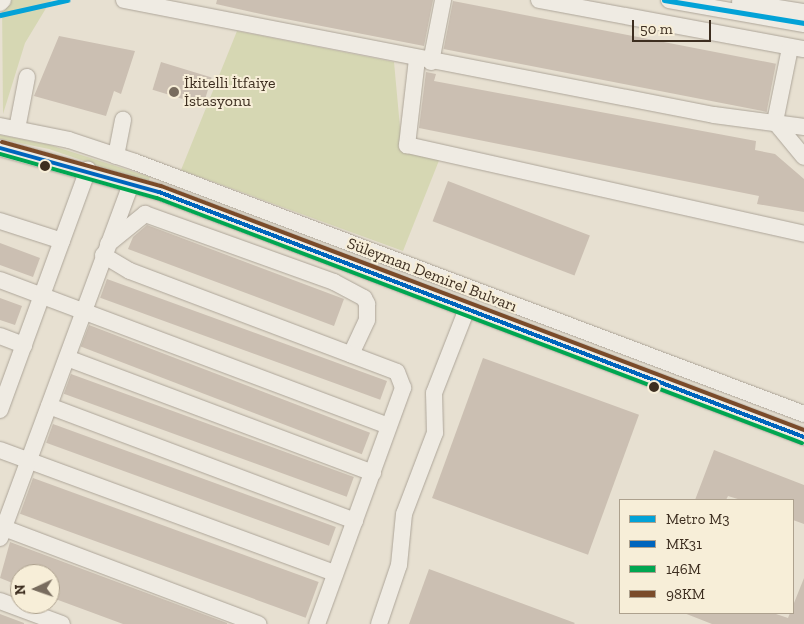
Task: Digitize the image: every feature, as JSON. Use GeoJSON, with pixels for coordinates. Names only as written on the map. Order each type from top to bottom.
{"type":"FeatureCollection","features":[{"type":"Feature","properties":{"kind":"street"},"geometry":{"type":"LineString","coordinates":[[0,3],[3,0]]}},
{"type":"Feature","properties":{"kind":"street"},"geometry":{"type":"LineString","coordinates":[[124,0],[424,61],[804,126]]}},
{"type":"Feature","properties":{"kind":"street"},"geometry":{"type":"LineString","coordinates":[[443,0],[424,61],[407,145],[804,234]]}},
{"type":"Feature","properties":{"kind":"street"},"geometry":{"type":"LineString","coordinates":[[539,0],[797,48],[774,122]]}},
{"type":"Feature","properties":{"kind":"street"},"geometry":{"type":"LineString","coordinates":[[669,0],[804,12]]}},
{"type":"Feature","properties":{"kind":"street"},"geometry":{"type":"LineString","coordinates":[[729,0],[767,8],[804,24]]}},
{"type":"Feature","properties":{"kind":"street"},"geometry":{"type":"LineString","coordinates":[[16,129],[27,77]]}},
{"type":"Feature","properties":{"kind":"street"},"geometry":{"type":"LineString","coordinates":[[116,156],[123,120]]}},
{"type":"Feature","properties":{"kind":"street"},"geometry":{"type":"LineString","coordinates":[[774,122],[804,156]]}},
{"type":"Feature","properties":{"kind":"street","name":"Süleyman Demirel Bulvarı"},"geometry":{"type":"LineString","coordinates":[[0,126],[116,156],[804,414]]}},
{"type":"Feature","properties":{"kind":"street","name":"Süleyman Demirel Bulvarı"},"geometry":{"type":"LineString","coordinates":[[0,148],[88,170],[131,184],[804,437]]}},
{"type":"Feature","properties":{"kind":"street"},"geometry":{"type":"LineString","coordinates":[[0,410],[4,388],[24,345],[88,170]]}},
{"type":"Feature","properties":{"kind":"street"},"geometry":{"type":"LineString","coordinates":[[131,184],[2,533],[258,624]]}},
{"type":"Feature","properties":{"kind":"street"},"geometry":{"type":"LineString","coordinates":[[106,250],[145,214],[334,282],[364,298],[368,304],[367,320],[351,354]]}},
{"type":"Feature","properties":{"kind":"street"},"geometry":{"type":"LineString","coordinates":[[0,220],[62,241]]}},
{"type":"Feature","properties":{"kind":"street"},"geometry":{"type":"LineString","coordinates":[[106,250],[130,271],[397,372],[404,388],[317,624]]}},
{"type":"Feature","properties":{"kind":"street"},"geometry":{"type":"LineString","coordinates":[[0,280],[390,426]]}},
{"type":"Feature","properties":{"kind":"street"},"geometry":{"type":"LineString","coordinates":[[379,624],[399,566],[404,514],[435,433],[434,393],[467,309]]}},
{"type":"Feature","properties":{"kind":"street"},"geometry":{"type":"LineString","coordinates":[[0,336],[24,345]]}},
{"type":"Feature","properties":{"kind":"street"},"geometry":{"type":"LineString","coordinates":[[66,358],[373,473]]}},
{"type":"Feature","properties":{"kind":"street"},"geometry":{"type":"LineString","coordinates":[[49,406],[355,521]]}},
{"type":"Feature","properties":{"kind":"street"},"geometry":{"type":"LineString","coordinates":[[0,450],[336,574]]}},
{"type":"Feature","properties":{"kind":"street"},"geometry":{"type":"LineString","coordinates":[[0,601],[62,624]]}},
{"type":"Feature","properties":{"kind":"green space"},"geometry":{"type":"Polygon","coordinates":[[[2,0],[51,0],[25,43],[3,114],[2,0]]]}},
{"type":"Feature","properties":{"kind":"green space"},"geometry":{"type":"Polygon","coordinates":[[[237,31],[394,62],[402,149],[440,158],[403,251],[181,170],[237,31]]]}},
{"type":"Feature","properties":{"kind":"green space"},"geometry":{"type":"Polygon","coordinates":[[[0,135],[50,145],[150,177],[148,183],[49,149],[0,139],[0,135]]]}},
{"type":"Feature","properties":{"kind":"building"},"geometry":{"type":"Polygon","coordinates":[[[217,0],[433,0],[424,46],[216,4],[217,0]]]}},
{"type":"Feature","properties":{"kind":"building"},"geometry":{"type":"Polygon","coordinates":[[[453,1],[776,64],[767,112],[444,49],[453,1]]]}},
{"type":"Feature","properties":{"kind":"building"},"geometry":{"type":"Polygon","coordinates":[[[59,36],[135,51],[121,94],[114,91],[106,116],[34,96],[59,36]]]}},
{"type":"Feature","properties":{"kind":"building"},"geometry":{"type":"Polygon","coordinates":[[[161,62],[212,77],[203,105],[153,90],[161,62]]]}},
{"type":"Feature","properties":{"kind":"building"},"geometry":{"type":"Polygon","coordinates":[[[426,72],[436,74],[434,81],[756,141],[755,150],[775,154],[804,179],[804,212],[757,204],[759,196],[419,128],[426,72]]]}},
{"type":"Feature","properties":{"kind":"building"},"geometry":{"type":"Polygon","coordinates":[[[448,181],[590,235],[574,276],[433,221],[448,181]]]}},
{"type":"Feature","properties":{"kind":"building"},"geometry":{"type":"Polygon","coordinates":[[[147,225],[344,299],[334,326],[128,249],[133,237],[147,225]]]}},
{"type":"Feature","properties":{"kind":"building"},"geometry":{"type":"Polygon","coordinates":[[[0,243],[40,258],[33,277],[0,265],[0,243]]]}},
{"type":"Feature","properties":{"kind":"building"},"geometry":{"type":"Polygon","coordinates":[[[107,279],[387,381],[380,400],[100,298],[107,279]]]}},
{"type":"Feature","properties":{"kind":"building"},"geometry":{"type":"Polygon","coordinates":[[[0,298],[22,306],[15,325],[0,320],[0,298]]]}},
{"type":"Feature","properties":{"kind":"building"},"geometry":{"type":"Polygon","coordinates":[[[89,325],[370,433],[362,454],[81,346],[89,325]]]}},
{"type":"Feature","properties":{"kind":"building"},"geometry":{"type":"Polygon","coordinates":[[[483,358],[639,415],[588,555],[432,498],[483,358]]]}},
{"type":"Feature","properties":{"kind":"building"},"geometry":{"type":"Polygon","coordinates":[[[71,374],[354,477],[347,497],[64,394],[71,374]]]}},
{"type":"Feature","properties":{"kind":"building"},"geometry":{"type":"Polygon","coordinates":[[[53,424],[336,527],[329,546],[46,443],[53,424]]]}},
{"type":"Feature","properties":{"kind":"building"},"geometry":{"type":"Polygon","coordinates":[[[714,450],[804,485],[804,524],[794,520],[794,499],[738,499],[728,496],[726,499],[695,499],[714,450]]]}},
{"type":"Feature","properties":{"kind":"building"},"geometry":{"type":"Polygon","coordinates":[[[33,478],[319,582],[306,618],[20,514],[33,478]]]}},
{"type":"Feature","properties":{"kind":"building"},"geometry":{"type":"Polygon","coordinates":[[[10,542],[227,624],[123,624],[60,601],[60,564],[10,564],[10,582],[0,578],[10,542]]]}},
{"type":"Feature","properties":{"kind":"building"},"geometry":{"type":"Polygon","coordinates":[[[429,569],[575,623],[409,624],[429,569]]]}},
{"type":"Feature","properties":{"kind":"building"},"geometry":{"type":"Polygon","coordinates":[[[804,578],[804,624],[712,624],[687,614],[776,614],[788,618],[790,614],[794,614],[794,603],[804,578]]]}},
{"type":"Feature","properties":{"kind":"building"},"geometry":{"type":"Polygon","coordinates":[[[0,614],[24,623],[24,624],[0,624],[0,614]]]}},
{"type":"Feature","properties":{"kind":"metro line","name":"M3"},"geometry":{"type":"LineString","coordinates":[[0,15],[67,0]]}},
{"type":"Feature","properties":{"kind":"metro line","name":"M3"},"geometry":{"type":"LineString","coordinates":[[664,0],[804,23]]}},
{"type":"Feature","properties":{"kind":"transit line","name":"98KM"},"geometry":{"type":"LineString","coordinates":[[2,142],[161,186],[804,430]]}},
{"type":"Feature","properties":{"kind":"transit line","name":"MK31"},"geometry":{"type":"LineString","coordinates":[[0,148],[159,192],[804,437]]}},
{"type":"Feature","properties":{"kind":"transit line","name":"146M"},"geometry":{"type":"LineString","coordinates":[[0,154],[157,198],[802,443]]}},
{"type":"Feature","properties":{"kind":"place","name":"İkitelli İtfaiye İstasyonu"},"geometry":{"type":"Point","coordinates":[174,92]}}]}
